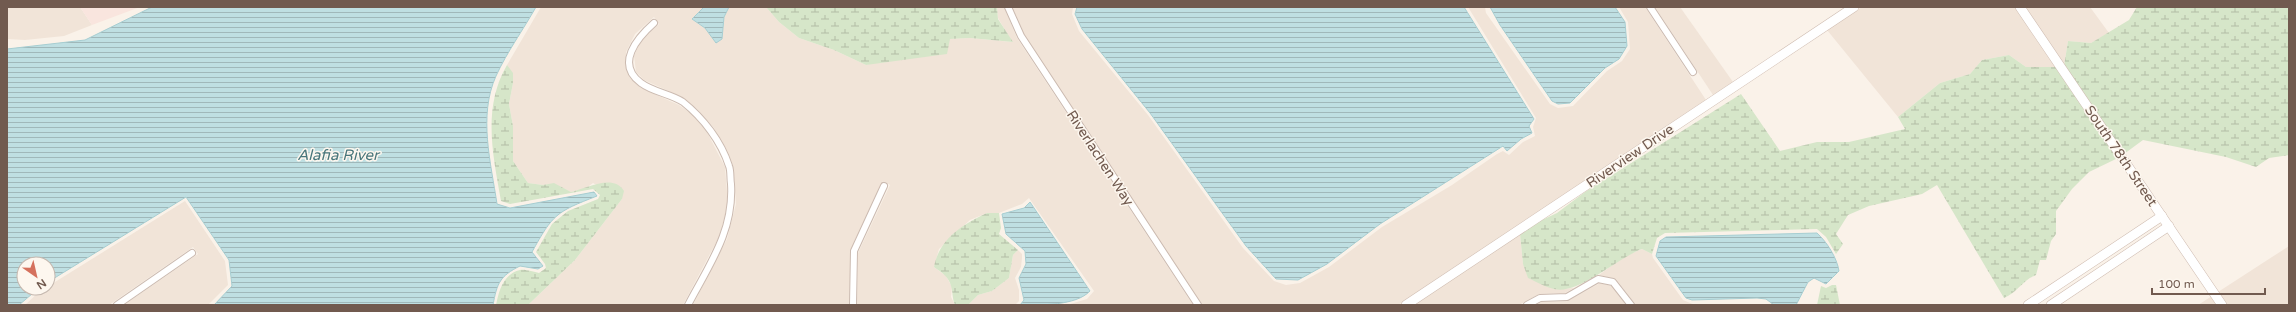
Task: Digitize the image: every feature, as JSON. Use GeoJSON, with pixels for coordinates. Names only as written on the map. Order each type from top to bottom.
{"type":"FeatureCollection","features":[{"type":"Feature","properties":{"kind":"street","name":"Riverlachen Way"},"geometry":{"type":"LineString","coordinates":[[1008,7],[1021,36],[1198,305]]}},
{"type":"Feature","properties":{"kind":"street"},"geometry":{"type":"LineString","coordinates":[[1650,7],[1693,72]]}},
{"type":"Feature","properties":{"kind":"street","name":"Riverview Drive"},"geometry":{"type":"LineString","coordinates":[[1406,305],[1725,91],[1854,7]]}},
{"type":"Feature","properties":{"kind":"street","name":"South 78th Street"},"geometry":{"type":"LineString","coordinates":[[2020,7],[2222,305]]}},
{"type":"Feature","properties":{"kind":"street"},"geometry":{"type":"LineString","coordinates":[[654,23],[638,37],[629,54],[632,74],[642,84],[681,101],[695,112],[710,130],[729,166],[732,204],[724,237],[688,305]]}},
{"type":"Feature","properties":{"kind":"street"},"geometry":{"type":"LineString","coordinates":[[853,305],[854,251],[884,186]]}},
{"type":"Feature","properties":{"kind":"street"},"geometry":{"type":"LineString","coordinates":[[2028,305],[2162,216]]}},
{"type":"Feature","properties":{"kind":"street"},"geometry":{"type":"LineString","coordinates":[[2051,305],[2169,226]]}},
{"type":"Feature","properties":{"kind":"street"},"geometry":{"type":"LineString","coordinates":[[116,305],[192,253]]}},
{"type":"Feature","properties":{"kind":"street"},"geometry":{"type":"LineString","coordinates":[[1527,305],[1540,298],[1566,297],[1598,279],[1614,282],[1631,305]]}},
{"type":"Feature","properties":{"kind":"shaded area"},"geometry":{"type":"Polygon","coordinates":[[[7,7],[80,7],[92,25],[64,36],[25,40],[7,39],[7,7]]]}},
{"type":"Feature","properties":{"kind":"shaded area"},"geometry":{"type":"Polygon","coordinates":[[[80,7],[140,7],[92,25],[80,7]]]}},
{"type":"Feature","properties":{"kind":"shaded area"},"geometry":{"type":"Polygon","coordinates":[[[541,7],[704,7],[692,19],[722,39],[724,17],[729,7],[766,7],[779,22],[799,38],[834,50],[866,65],[950,39],[970,38],[1012,42],[998,18],[997,7],[1004,7],[1017,38],[1193,305],[1067,305],[1087,299],[1094,291],[1029,198],[1022,204],[999,213],[987,213],[970,220],[939,249],[934,267],[946,276],[952,287],[951,297],[955,305],[857,305],[858,253],[890,185],[883,181],[851,249],[849,305],[693,305],[727,239],[736,204],[733,166],[714,128],[698,110],[682,97],[644,80],[636,72],[634,56],[641,40],[659,24],[654,17],[635,34],[626,52],[628,74],[641,88],[679,105],[693,115],[707,132],[725,167],[728,203],[720,235],[683,305],[528,305],[575,260],[622,199],[593,183],[585,189],[571,192],[554,184],[543,185],[528,183],[513,161],[513,126],[509,104],[513,83],[507,65],[541,7]]]}},
{"type":"Feature","properties":{"kind":"shaded area"},"geometry":{"type":"Polygon","coordinates":[[[1012,7],[1073,7],[1072,14],[1079,31],[1148,115],[1243,248],[1274,281],[1286,285],[1300,283],[1329,267],[1382,227],[1452,185],[1497,154],[1503,151],[1509,155],[1523,142],[1535,136],[1533,127],[1536,118],[1468,7],[1485,7],[1486,13],[1550,104],[1558,108],[1573,106],[1607,71],[1622,61],[1630,49],[1628,22],[1619,7],[1645,7],[1706,100],[1398,305],[1203,305],[1194,295],[1024,34],[1012,7]]]}},
{"type":"Feature","properties":{"kind":"shaded area"},"geometry":{"type":"Polygon","coordinates":[[[1655,7],[1680,7],[1733,82],[1713,95],[1655,7]]]}},
{"type":"Feature","properties":{"kind":"shaded area"},"geometry":{"type":"Polygon","coordinates":[[[1862,7],[2015,7],[2056,67],[2026,67],[2009,55],[1982,60],[1970,74],[1940,83],[1898,117],[1827,30],[1862,7]]]}},
{"type":"Feature","properties":{"kind":"shaded area"},"geometry":{"type":"Polygon","coordinates":[[[2024,7],[2090,7],[2109,33],[2091,43],[2068,41],[2064,66],[2024,7]]]}},
{"type":"Feature","properties":{"kind":"shaded area"},"geometry":{"type":"Polygon","coordinates":[[[185,201],[225,261],[228,285],[208,305],[124,305],[198,254],[193,247],[109,305],[25,305],[35,296],[56,296],[56,281],[185,201]]]}},
{"type":"Feature","properties":{"kind":"shaded area"},"geometry":{"type":"Polygon","coordinates":[[[1520,234],[1523,264],[1555,289],[1574,288],[1565,293],[1539,294],[1519,305],[1414,305],[1520,234]]]}},
{"type":"Feature","properties":{"kind":"shaded area"},"geometry":{"type":"Polygon","coordinates":[[[2289,246],[2289,305],[2227,305],[2218,292],[2289,246]]]}},
{"type":"Feature","properties":{"kind":"shaded area"},"geometry":{"type":"Polygon","coordinates":[[[1642,249],[1652,254],[1653,258],[1683,300],[1695,305],[1636,305],[1616,279],[1599,275],[1623,257],[1642,249]]]}},
{"type":"Feature","properties":{"kind":"shaded area"},"geometry":{"type":"Polygon","coordinates":[[[1018,250],[1022,254],[1021,267],[1015,278],[1019,290],[1019,301],[1015,305],[968,305],[978,295],[992,291],[1009,278],[1013,255],[1018,250]]]}},
{"type":"Feature","properties":{"kind":"shaded area"},"geometry":{"type":"Polygon","coordinates":[[[1600,283],[1612,286],[1626,305],[1535,305],[1541,302],[1568,301],[1600,283]]]}},
{"type":"Feature","properties":{"kind":"shaded area"},"geometry":{"type":"Polygon","coordinates":[[[2212,296],[2218,305],[2198,305],[2212,296]]]}},
{"type":"Feature","properties":{"kind":"green space"},"geometry":{"type":"Polygon","coordinates":[[[766,7],[997,7],[998,19],[1013,42],[970,38],[950,39],[947,54],[866,65],[834,50],[799,38],[779,22],[766,7]]]}},
{"type":"Feature","properties":{"kind":"green space"},"geometry":{"type":"Polygon","coordinates":[[[2137,7],[2289,7],[2289,155],[2269,158],[2256,167],[2226,157],[2143,140],[2124,154],[2064,66],[2068,41],[2091,43],[2129,20],[2137,7]]]}},
{"type":"Feature","properties":{"kind":"green space"},"geometry":{"type":"Polygon","coordinates":[[[2009,55],[2026,67],[2056,67],[2118,158],[2089,172],[2072,189],[2056,211],[2056,234],[2051,241],[2046,260],[2040,260],[2036,275],[2027,280],[2009,296],[2004,298],[1937,185],[1922,194],[1869,206],[1848,215],[1836,234],[1843,244],[1836,254],[1826,237],[1817,229],[1665,233],[1657,238],[1652,254],[1642,249],[1575,287],[1554,289],[1528,278],[1523,264],[1520,234],[1540,221],[1557,213],[1585,192],[1741,94],[1780,151],[1817,142],[1849,142],[1905,129],[1898,117],[1940,83],[1970,74],[1982,60],[2009,55]]]}},
{"type":"Feature","properties":{"kind":"green space"},"geometry":{"type":"Polygon","coordinates":[[[507,65],[513,73],[513,83],[509,104],[513,126],[513,161],[528,183],[543,185],[554,183],[571,192],[599,184],[613,183],[624,191],[622,199],[575,260],[528,305],[496,305],[500,289],[506,279],[514,272],[520,270],[539,273],[546,268],[545,264],[536,252],[552,224],[568,211],[598,199],[600,195],[593,189],[510,204],[501,201],[493,149],[492,115],[494,98],[499,81],[507,65]]]}},
{"type":"Feature","properties":{"kind":"green space"},"geometry":{"type":"Polygon","coordinates":[[[987,213],[999,213],[1001,228],[999,234],[1018,250],[1013,255],[1009,278],[992,291],[978,295],[968,305],[955,305],[950,283],[944,275],[934,267],[937,257],[941,248],[953,234],[969,222],[987,213]]]}},
{"type":"Feature","properties":{"kind":"green space"},"geometry":{"type":"Polygon","coordinates":[[[1836,285],[1840,305],[1817,305],[1821,286],[1826,288],[1836,285]]]}},
{"type":"Feature","properties":{"kind":"water","name":"Alafia River"},"geometry":{"type":"Polygon","coordinates":[[[152,7],[536,7],[500,67],[491,91],[487,123],[489,156],[497,204],[510,208],[594,192],[597,196],[572,206],[551,222],[545,229],[532,252],[543,266],[538,269],[520,266],[508,273],[500,281],[493,305],[214,305],[232,286],[229,260],[186,197],[56,277],[56,256],[16,256],[16,296],[30,296],[19,305],[7,305],[7,49],[85,40],[152,7]]]}},
{"type":"Feature","properties":{"kind":"water"},"geometry":{"type":"Polygon","coordinates":[[[704,7],[729,7],[724,17],[722,39],[716,43],[705,28],[692,19],[704,7]]]}},
{"type":"Feature","properties":{"kind":"water"},"geometry":{"type":"Polygon","coordinates":[[[1077,7],[1464,7],[1534,119],[1529,126],[1532,133],[1521,139],[1507,151],[1503,146],[1380,224],[1327,264],[1298,280],[1276,279],[1246,246],[1150,113],[1082,29],[1075,14],[1077,7]]]}},
{"type":"Feature","properties":{"kind":"water"},"geometry":{"type":"Polygon","coordinates":[[[1490,7],[1615,7],[1625,22],[1627,46],[1619,59],[1605,68],[1570,103],[1558,104],[1552,101],[1500,25],[1490,7]]]}},
{"type":"Feature","properties":{"kind":"water"},"geometry":{"type":"Polygon","coordinates":[[[1030,202],[1090,291],[1084,296],[1076,300],[1057,304],[1020,305],[1024,300],[1019,278],[1026,264],[1025,251],[1006,234],[1002,214],[1024,208],[1030,202]]]}},
{"type":"Feature","properties":{"kind":"water"},"geometry":{"type":"Polygon","coordinates":[[[1817,233],[1831,250],[1839,271],[1826,284],[1814,278],[1808,282],[1796,305],[1774,305],[1766,299],[1757,298],[1692,300],[1686,298],[1656,256],[1660,241],[1666,237],[1817,233]]]}}]}
